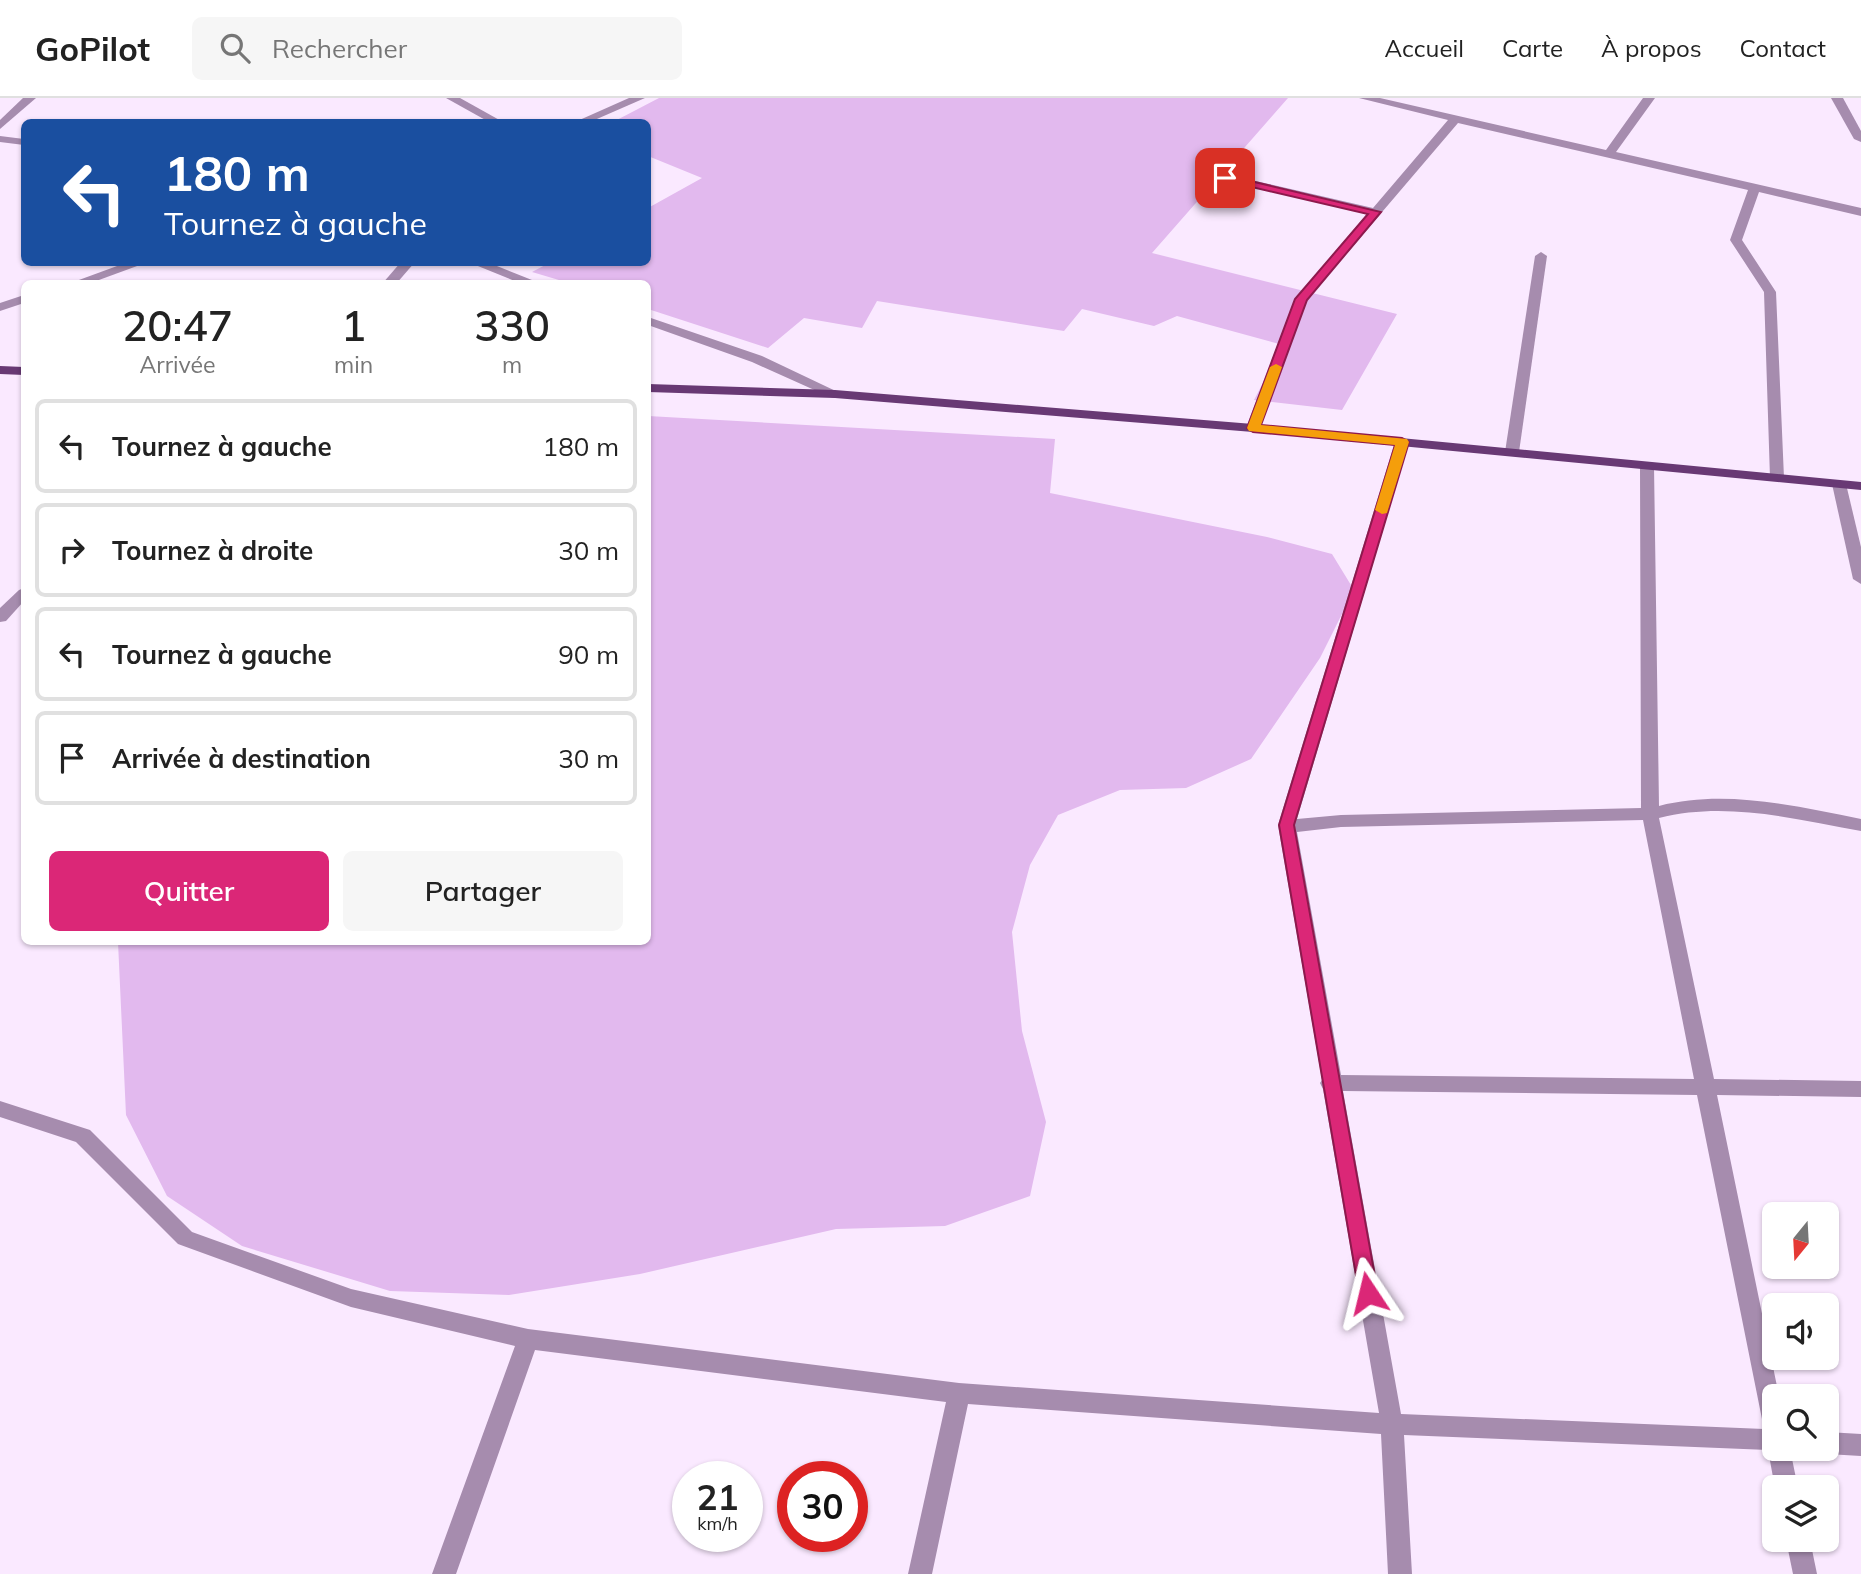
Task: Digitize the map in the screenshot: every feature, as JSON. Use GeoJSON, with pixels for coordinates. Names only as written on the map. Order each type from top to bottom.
{"type":"FeatureCollection","features":[{"type":"Feature","properties":{"kind":"main road"},"geometry":{"type":"LineString","coordinates":[[0,370],[21,371]]}},
{"type":"Feature","properties":{"kind":"main road"},"geometry":{"type":"LineString","coordinates":[[651,388],[835,394],[1253,428],[1861,486]]}},
{"type":"Feature","properties":{"kind":"street"},"geometry":{"type":"LineString","coordinates":[[0,126],[30,98]]}},
{"type":"Feature","properties":{"kind":"street"},"geometry":{"type":"LineString","coordinates":[[452,98],[491,119]]}},
{"type":"Feature","properties":{"kind":"street"},"geometry":{"type":"LineString","coordinates":[[588,119],[639,98]]}},
{"type":"Feature","properties":{"kind":"street"},"geometry":{"type":"LineString","coordinates":[[1365,98],[1392,101],[1455,119],[1861,212]]}},
{"type":"Feature","properties":{"kind":"street"},"geometry":{"type":"LineString","coordinates":[[1609,154],[1649,98]]}},
{"type":"Feature","properties":{"kind":"street"},"geometry":{"type":"LineString","coordinates":[[1837,98],[1860,139]]}},
{"type":"Feature","properties":{"kind":"street"},"geometry":{"type":"LineString","coordinates":[[1253,428],[1301,299],[1455,119]]}},
{"type":"Feature","properties":{"kind":"street"},"geometry":{"type":"LineString","coordinates":[[0,139],[21,142]]}},
{"type":"Feature","properties":{"kind":"street"},"geometry":{"type":"LineString","coordinates":[[1225,178],[1375,212]]}},
{"type":"Feature","properties":{"kind":"street"},"geometry":{"type":"LineString","coordinates":[[1755,187],[1736,240],[1770,292],[1777,478]]}},
{"type":"Feature","properties":{"kind":"street"},"geometry":{"type":"LineString","coordinates":[[1511,452],[1541,256]]}},
{"type":"Feature","properties":{"kind":"street"},"geometry":{"type":"LineString","coordinates":[[86,280],[130,266]]}},
{"type":"Feature","properties":{"kind":"street"},"geometry":{"type":"LineString","coordinates":[[392,280],[405,266]]}},
{"type":"Feature","properties":{"kind":"street"},"geometry":{"type":"LineString","coordinates":[[485,266],[525,280]]}},
{"type":"Feature","properties":{"kind":"street"},"geometry":{"type":"LineString","coordinates":[[0,307],[21,300]]}},
{"type":"Feature","properties":{"kind":"street"},"geometry":{"type":"LineString","coordinates":[[651,322],[757,359],[835,394]]}},
{"type":"Feature","properties":{"kind":"street"},"geometry":{"type":"LineString","coordinates":[[1400,1574],[1392,1424],[1286,825],[1402,442]]}},
{"type":"Feature","properties":{"kind":"street"},"geometry":{"type":"LineString","coordinates":[[1647,466],[1650,814],[1766,1384]]}},
{"type":"Feature","properties":{"kind":"street"},"geometry":{"type":"LineString","coordinates":[[1839,484],[1861,579]]}},
{"type":"Feature","properties":{"kind":"street"},"geometry":{"type":"LineString","coordinates":[[0,617],[21,596]]}},
{"type":"Feature","properties":{"kind":"street"},"geometry":{"type":"LineString","coordinates":[[1286,825],[1309,826],[1341,821],[1650,814],[1674,806],[1706,804],[1785,811],[1861,825]]}},
{"type":"Feature","properties":{"kind":"street"},"geometry":{"type":"LineString","coordinates":[[1330,1083],[1861,1089]]}},
{"type":"Feature","properties":{"kind":"street"},"geometry":{"type":"LineString","coordinates":[[0,1109],[83,1136],[185,1238],[351,1298],[528,1339],[958,1393],[1392,1424],[1762,1439]]}},
{"type":"Feature","properties":{"kind":"street"},"geometry":{"type":"LineString","coordinates":[[444,1574],[528,1339]]}},
{"type":"Feature","properties":{"kind":"street"},"geometry":{"type":"LineString","coordinates":[[920,1574],[958,1393]]}},
{"type":"Feature","properties":{"kind":"street"},"geometry":{"type":"LineString","coordinates":[[1839,1444],[1861,1445]]}},
{"type":"Feature","properties":{"kind":"street"},"geometry":{"type":"LineString","coordinates":[[1800,1552],[1805,1574]]}},
{"type":"Feature","properties":{"kind":"shaded area"},"geometry":{"type":"Polygon","coordinates":[[[659,98],[1288,98],[1152,253],[1397,314],[1342,410],[1254,400],[1283,345],[1177,316],[1154,326],[1082,309],[1064,331],[877,301],[862,328],[804,318],[768,348],[651,310],[651,280],[559,280],[532,272],[543,266],[651,266],[651,206],[702,178],[651,157],[651,119],[619,119],[659,98]]]}},
{"type":"Feature","properties":{"kind":"shaded area"},"geometry":{"type":"Polygon","coordinates":[[[651,416],[1055,439],[1050,493],[1267,537],[1332,554],[1354,590],[1320,658],[1251,759],[1186,788],[1120,790],[1058,815],[1030,865],[1012,932],[1022,1031],[1046,1122],[1030,1196],[945,1226],[836,1229],[640,1274],[509,1295],[390,1291],[242,1246],[167,1196],[126,1115],[118,945],[651,945],[651,416]]]}},
{"type":"Feature","properties":{"kind":"slow traffic"},"geometry":{"type":"LineString","coordinates":[[1276,367],[1253,428],[1402,442],[1382,510]]}},
{"type":"Feature","properties":{"kind":"route"},"geometry":{"type":"LineString","coordinates":[[1225,178],[1375,212],[1301,299],[1253,428],[1402,442],[1286,825],[1368,1293]]}}]}
